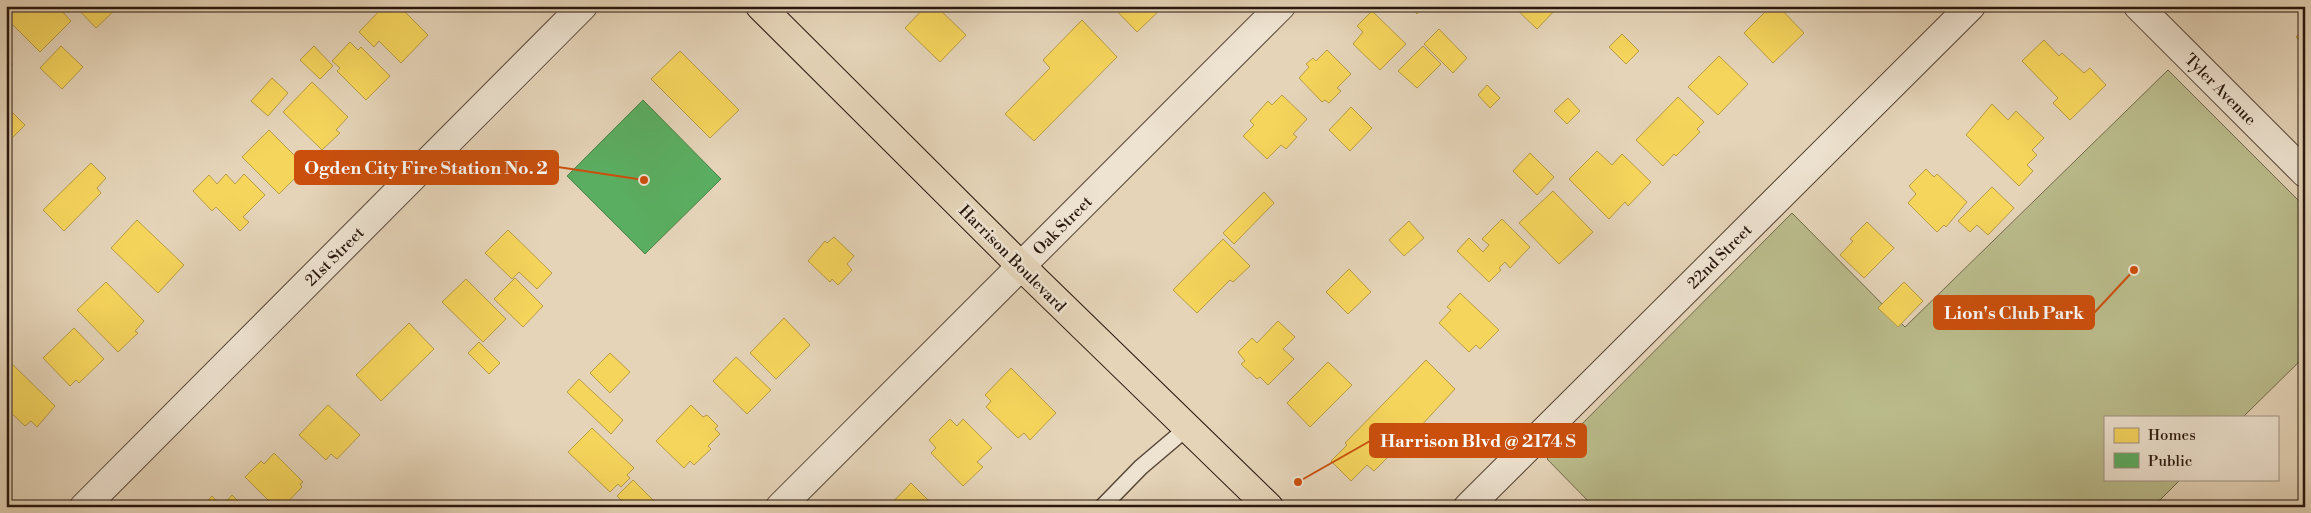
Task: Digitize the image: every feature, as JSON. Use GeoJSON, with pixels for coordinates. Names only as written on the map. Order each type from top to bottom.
{"type":"FeatureCollection","features":[{"type":"Feature","properties":{"kind":"main road","name":"Harrison Boulevard"},"geometry":{"type":"LineString","coordinates":[[760,6],[1021,266],[1269,507]]}},
{"type":"Feature","properties":{"kind":"street","name":"21st Street"},"geometry":{"type":"LineString","coordinates":[[84,507],[583,6]]}},
{"type":"Feature","properties":{"kind":"street","name":"Oak Street"},"geometry":{"type":"LineString","coordinates":[[780,507],[1281,6]]}},
{"type":"Feature","properties":{"kind":"street","name":"22nd Street"},"geometry":{"type":"LineString","coordinates":[[1468,507],[1970,6]]}},
{"type":"Feature","properties":{"kind":"street","name":"Tyler Avenue"},"geometry":{"type":"LineString","coordinates":[[2138,6],[2305,172]]}},
{"type":"Feature","properties":{"kind":"lane"},"geometry":{"type":"LineString","coordinates":[[1102,507],[1142,467],[1187,428]]}},
{"type":"Feature","properties":{"kind":"green space"},"geometry":{"type":"Polygon","coordinates":[[[2168,70],[2305,207],[2305,356],[2244,416],[2104,416],[2104,480],[2180,480],[2153,507],[1594,507],[1547,459],[1792,213],[1905,327],[2168,70]]]}},
{"type":"Feature","properties":{"kind":"building: Homes"},"geometry":{"type":"Polygon","coordinates":[[[13,6],[57,6],[71,21],[40,52],[6,18],[6,13],[13,6]]]}},
{"type":"Feature","properties":{"kind":"building: Homes"},"geometry":{"type":"Polygon","coordinates":[[[75,6],[116,6],[117,8],[96,28],[75,6]]]}},
{"type":"Feature","properties":{"kind":"building: Homes"},"geometry":{"type":"Polygon","coordinates":[[[384,6],[399,6],[428,35],[401,63],[379,41],[374,47],[359,32],[384,6]]]}},
{"type":"Feature","properties":{"kind":"building: Homes"},"geometry":{"type":"Polygon","coordinates":[[[926,6],[936,6],[966,35],[940,62],[905,28],[926,6]]]}},
{"type":"Feature","properties":{"kind":"building: Homes"},"geometry":{"type":"Polygon","coordinates":[[[1112,6],[1164,6],[1137,32],[1112,6]]]}},
{"type":"Feature","properties":{"kind":"building: Homes"},"geometry":{"type":"Polygon","coordinates":[[[1409,6],[1425,6],[1417,14],[1409,6]]]}},
{"type":"Feature","properties":{"kind":"building: Homes"},"geometry":{"type":"Polygon","coordinates":[[[1513,6],[1559,6],[1537,29],[1513,6]]]}},
{"type":"Feature","properties":{"kind":"building: Homes"},"geometry":{"type":"Polygon","coordinates":[[[1771,6],[1778,6],[1804,33],[1773,63],[1744,33],[1771,6]]]}},
{"type":"Feature","properties":{"kind":"building: Homes"},"geometry":{"type":"Polygon","coordinates":[[[1372,11],[1406,44],[1380,70],[1353,44],[1363,32],[1357,26],[1372,11]]]}},
{"type":"Feature","properties":{"kind":"building: Homes"},"geometry":{"type":"Polygon","coordinates":[[[1082,20],[1117,57],[1034,141],[1005,114],[1050,68],[1043,60],[1082,20]]]}},
{"type":"Feature","properties":{"kind":"building: Homes"},"geometry":{"type":"Polygon","coordinates":[[[2305,28],[2305,45],[2296,37],[2305,28]]]}},
{"type":"Feature","properties":{"kind":"building: Homes"},"geometry":{"type":"Polygon","coordinates":[[[1439,29],[1467,58],[1453,73],[1424,44],[1439,29]]]}},
{"type":"Feature","properties":{"kind":"building: Homes"},"geometry":{"type":"Polygon","coordinates":[[[1622,34],[1639,51],[1626,64],[1609,47],[1622,34]]]}},
{"type":"Feature","properties":{"kind":"building: Homes"},"geometry":{"type":"Polygon","coordinates":[[[2044,40],[2059,56],[2062,53],[2084,73],[2090,68],[2106,85],[2070,120],[2053,103],[2058,98],[2022,61],[2044,40]]]}},
{"type":"Feature","properties":{"kind":"building: Homes"},"geometry":{"type":"Polygon","coordinates":[[[350,42],[358,50],[361,47],[390,76],[366,100],[337,71],[340,68],[332,61],[350,42]]]}},
{"type":"Feature","properties":{"kind":"building: Homes"},"geometry":{"type":"Polygon","coordinates":[[[61,46],[83,67],[62,89],[40,68],[61,46]]]}},
{"type":"Feature","properties":{"kind":"building: Homes"},"geometry":{"type":"Polygon","coordinates":[[[314,46],[333,66],[320,79],[300,60],[314,46]]]}},
{"type":"Feature","properties":{"kind":"building: Homes"},"geometry":{"type":"Polygon","coordinates":[[[1423,46],[1441,64],[1417,88],[1398,71],[1423,46]]]}},
{"type":"Feature","properties":{"kind":"building: Homes"},"geometry":{"type":"Polygon","coordinates":[[[1327,50],[1351,74],[1337,88],[1341,91],[1329,103],[1325,100],[1322,102],[1299,78],[1309,67],[1306,64],[1313,58],[1316,61],[1327,50]]]}},
{"type":"Feature","properties":{"kind":"building: Homes"},"geometry":{"type":"Polygon","coordinates":[[[680,51],[739,110],[710,138],[651,79],[680,51]]]}},
{"type":"Feature","properties":{"kind":"building: Homes"},"geometry":{"type":"Polygon","coordinates":[[[1719,56],[1748,84],[1718,115],[1688,87],[1719,56]]]}},
{"type":"Feature","properties":{"kind":"building: Homes"},"geometry":{"type":"Polygon","coordinates":[[[6,57],[13,64],[6,71],[6,57]]]}},
{"type":"Feature","properties":{"kind":"building: Homes"},"geometry":{"type":"Polygon","coordinates":[[[272,78],[288,93],[268,116],[251,101],[272,78]]]}},
{"type":"Feature","properties":{"kind":"building: Homes"},"geometry":{"type":"Polygon","coordinates":[[[312,82],[348,117],[336,130],[340,133],[322,150],[283,112],[312,82]]]}},
{"type":"Feature","properties":{"kind":"building: Homes"},"geometry":{"type":"Polygon","coordinates":[[[1487,85],[1500,98],[1490,108],[1478,95],[1487,85]]]}},
{"type":"Feature","properties":{"kind":"building: Homes"},"geometry":{"type":"Polygon","coordinates":[[[1282,95],[1307,119],[1293,134],[1297,137],[1286,149],[1281,145],[1267,159],[1243,136],[1254,125],[1250,121],[1268,101],[1272,105],[1282,95]]]}},
{"type":"Feature","properties":{"kind":"building: Homes"},"geometry":{"type":"Polygon","coordinates":[[[1678,97],[1704,122],[1697,129],[1700,132],[1663,166],[1636,140],[1678,97]]]}},
{"type":"Feature","properties":{"kind":"building: Homes"},"geometry":{"type":"Polygon","coordinates":[[[1568,98],[1580,111],[1567,124],[1554,111],[1568,98]]]}},
{"type":"Feature","properties":{"kind":"building: Homes"},"geometry":{"type":"Polygon","coordinates":[[[1992,104],[2008,120],[2016,111],[2044,138],[2032,150],[2037,155],[2027,165],[2033,171],[2019,186],[1966,135],[1992,104]]]}},
{"type":"Feature","properties":{"kind":"building: Homes"},"geometry":{"type":"Polygon","coordinates":[[[6,106],[25,125],[6,144],[6,106]]]}},
{"type":"Feature","properties":{"kind":"building: Homes"},"geometry":{"type":"Polygon","coordinates":[[[1351,107],[1372,128],[1350,151],[1329,130],[1351,107]]]}},
{"type":"Feature","properties":{"kind":"building: Homes"},"geometry":{"type":"Polygon","coordinates":[[[269,130],[306,167],[279,194],[242,157],[269,130]]]}},
{"type":"Feature","properties":{"kind":"building: Homes"},"geometry":{"type":"Polygon","coordinates":[[[1597,151],[1612,165],[1622,154],[1651,182],[1628,206],[1625,202],[1609,219],[1569,179],[1597,151]]]}},
{"type":"Feature","properties":{"kind":"building: Homes"},"geometry":{"type":"Polygon","coordinates":[[[1530,153],[1554,177],[1537,195],[1513,171],[1530,153]]]}},
{"type":"Feature","properties":{"kind":"building: Homes"},"geometry":{"type":"Polygon","coordinates":[[[91,163],[106,178],[97,188],[101,193],[64,231],[43,210],[91,163]]]}},
{"type":"Feature","properties":{"kind":"building: Homes"},"geometry":{"type":"Polygon","coordinates":[[[1926,169],[1934,177],[1937,174],[1967,202],[1946,227],[1944,225],[1937,232],[1908,203],[1916,194],[1909,186],[1926,169]]]}},
{"type":"Feature","properties":{"kind":"building: Homes"},"geometry":{"type":"Polygon","coordinates":[[[226,174],[235,184],[244,174],[265,195],[243,217],[249,222],[240,231],[216,207],[212,211],[193,191],[209,175],[217,184],[226,174]]]}},
{"type":"Feature","properties":{"kind":"building: Homes"},"geometry":{"type":"Polygon","coordinates":[[[1992,187],[2014,208],[1988,235],[1977,225],[1970,232],[1958,221],[1992,187]]]}},
{"type":"Feature","properties":{"kind":"building: Homes"},"geometry":{"type":"Polygon","coordinates":[[[1553,191],[1593,232],[1559,264],[1519,223],[1553,191]]]}},
{"type":"Feature","properties":{"kind":"building: Homes"},"geometry":{"type":"Polygon","coordinates":[[[1264,192],[1274,203],[1234,244],[1223,233],[1264,192]]]}},
{"type":"Feature","properties":{"kind":"building: Homes"},"geometry":{"type":"Polygon","coordinates":[[[1502,219],[1530,247],[1510,268],[1505,262],[1499,268],[1501,270],[1489,282],[1457,251],[1469,238],[1483,252],[1489,245],[1482,239],[1502,219]]]}},
{"type":"Feature","properties":{"kind":"building: Homes"},"geometry":{"type":"Polygon","coordinates":[[[137,220],[184,265],[158,293],[111,248],[137,220]]]}},
{"type":"Feature","properties":{"kind":"building: Homes"},"geometry":{"type":"Polygon","coordinates":[[[1409,221],[1424,238],[1404,256],[1389,240],[1409,221]]]}},
{"type":"Feature","properties":{"kind":"building: Homes"},"geometry":{"type":"Polygon","coordinates":[[[1867,222],[1894,248],[1864,278],[1840,255],[1853,241],[1850,239],[1867,222]]]}},
{"type":"Feature","properties":{"kind":"building: Homes"},"geometry":{"type":"Polygon","coordinates":[[[508,230],[552,273],[537,289],[519,272],[512,279],[485,253],[508,230]]]}},
{"type":"Feature","properties":{"kind":"building: Homes"},"geometry":{"type":"Polygon","coordinates":[[[834,237],[854,256],[847,264],[852,270],[838,285],[832,279],[830,282],[808,261],[825,241],[827,243],[834,237]]]}},
{"type":"Feature","properties":{"kind":"building: Homes"},"geometry":{"type":"Polygon","coordinates":[[[1223,239],[1250,266],[1233,282],[1230,280],[1197,313],[1173,290],[1223,239]]]}},
{"type":"Feature","properties":{"kind":"building: Homes"},"geometry":{"type":"Polygon","coordinates":[[[1349,269],[1371,292],[1348,314],[1326,292],[1349,269]]]}},
{"type":"Feature","properties":{"kind":"building: Homes"},"geometry":{"type":"Polygon","coordinates":[[[515,278],[543,306],[523,327],[494,299],[515,278]]]}},
{"type":"Feature","properties":{"kind":"building: Homes"},"geometry":{"type":"Polygon","coordinates":[[[466,279],[506,319],[483,342],[442,302],[466,279]]]}},
{"type":"Feature","properties":{"kind":"building: Homes"},"geometry":{"type":"Polygon","coordinates":[[[106,282],[144,321],[135,331],[138,333],[118,352],[77,310],[106,282]]]}},
{"type":"Feature","properties":{"kind":"building: Homes"},"geometry":{"type":"Polygon","coordinates":[[[1904,282],[1923,301],[1898,327],[1878,308],[1904,282]]]}},
{"type":"Feature","properties":{"kind":"building: Homes"},"geometry":{"type":"Polygon","coordinates":[[[1460,293],[1499,330],[1480,349],[1476,345],[1469,352],[1439,323],[1451,310],[1447,307],[1460,293]]]}},
{"type":"Feature","properties":{"kind":"building: Homes"},"geometry":{"type":"Polygon","coordinates":[[[784,318],[810,345],[776,379],[750,353],[784,318]]]}},
{"type":"Feature","properties":{"kind":"building: Homes"},"geometry":{"type":"Polygon","coordinates":[[[1278,321],[1295,337],[1283,349],[1294,359],[1268,385],[1260,377],[1257,379],[1241,364],[1245,361],[1238,352],[1252,338],[1257,343],[1278,321]]]}},
{"type":"Feature","properties":{"kind":"building: Homes"},"geometry":{"type":"Polygon","coordinates":[[[409,323],[434,349],[381,401],[356,375],[409,323]]]}},
{"type":"Feature","properties":{"kind":"building: Homes"},"geometry":{"type":"Polygon","coordinates":[[[74,328],[104,359],[79,383],[76,380],[70,386],[43,358],[74,328]]]}},
{"type":"Feature","properties":{"kind":"building: Homes"},"geometry":{"type":"Polygon","coordinates":[[[479,342],[500,363],[489,374],[468,353],[479,342]]]}},
{"type":"Feature","properties":{"kind":"building: Homes"},"geometry":{"type":"Polygon","coordinates":[[[610,353],[630,372],[610,393],[590,373],[610,353]]]}},
{"type":"Feature","properties":{"kind":"building: Homes"},"geometry":{"type":"Polygon","coordinates":[[[736,357],[771,390],[747,414],[713,381],[736,357]]]}},
{"type":"Feature","properties":{"kind":"building: Homes"},"geometry":{"type":"Polygon","coordinates":[[[6,358],[55,406],[37,427],[31,421],[25,426],[9,411],[6,414],[6,358]]]}},
{"type":"Feature","properties":{"kind":"building: Homes"},"geometry":{"type":"Polygon","coordinates":[[[1426,360],[1455,389],[1395,454],[1393,452],[1374,471],[1367,465],[1351,481],[1331,461],[1347,445],[1345,443],[1426,360]]]}},
{"type":"Feature","properties":{"kind":"building: Homes"},"geometry":{"type":"Polygon","coordinates":[[[1328,362],[1352,385],[1310,427],[1287,403],[1328,362]]]}},
{"type":"Feature","properties":{"kind":"building: Homes"},"geometry":{"type":"Polygon","coordinates":[[[1011,368],[1056,413],[1030,440],[1024,433],[1018,438],[986,407],[991,401],[985,395],[1011,368]]]}},
{"type":"Feature","properties":{"kind":"building: Homes"},"geometry":{"type":"Polygon","coordinates":[[[579,379],[623,420],[611,434],[567,392],[579,379]]]}},
{"type":"Feature","properties":{"kind":"building: Homes"},"geometry":{"type":"Polygon","coordinates":[[[328,405],[360,435],[337,459],[331,454],[326,460],[299,435],[328,405]]]}},
{"type":"Feature","properties":{"kind":"building: Homes"},"geometry":{"type":"Polygon","coordinates":[[[691,405],[703,417],[707,415],[718,426],[715,429],[720,434],[708,446],[711,449],[694,465],[690,461],[684,468],[656,441],[691,405]]]}},
{"type":"Feature","properties":{"kind":"building: Homes"},"geometry":{"type":"Polygon","coordinates":[[[950,419],[957,426],[963,419],[992,448],[977,462],[983,467],[963,486],[931,453],[936,448],[929,440],[950,419]]]}},
{"type":"Feature","properties":{"kind":"building: Homes"},"geometry":{"type":"Polygon","coordinates":[[[592,428],[634,468],[627,475],[630,478],[621,487],[618,484],[610,492],[568,452],[592,428]]]}},
{"type":"Feature","properties":{"kind":"building: Homes"},"geometry":{"type":"Polygon","coordinates":[[[274,453],[303,482],[300,484],[302,487],[283,507],[275,507],[245,477],[261,461],[264,464],[274,453]]]}},
{"type":"Feature","properties":{"kind":"building: Homes"},"geometry":{"type":"Polygon","coordinates":[[[633,480],[656,503],[652,507],[628,507],[617,496],[633,480]]]}},
{"type":"Feature","properties":{"kind":"building: Homes"},"geometry":{"type":"Polygon","coordinates":[[[911,483],[935,507],[888,507],[911,483]]]}},
{"type":"Feature","properties":{"kind":"building: Homes"},"geometry":{"type":"Polygon","coordinates":[[[232,495],[244,507],[202,507],[212,496],[222,506],[232,495]]]}},
{"type":"Feature","properties":{"kind":"building: Public"},"geometry":{"type":"Polygon","coordinates":[[[643,100],[721,179],[645,254],[567,176],[643,100]]]}},
{"type":"Feature","properties":{"kind":"place","name":"Ogden City Fire Station No. 2"},"geometry":{"type":"Point","coordinates":[644,180]}},
{"type":"Feature","properties":{"kind":"place","name":"Lion's Club Park"},"geometry":{"type":"Point","coordinates":[2134,270]}},
{"type":"Feature","properties":{"kind":"place","name":"Harrison Blvd @ 2174 S"},"geometry":{"type":"Point","coordinates":[1298,482]}}]}
